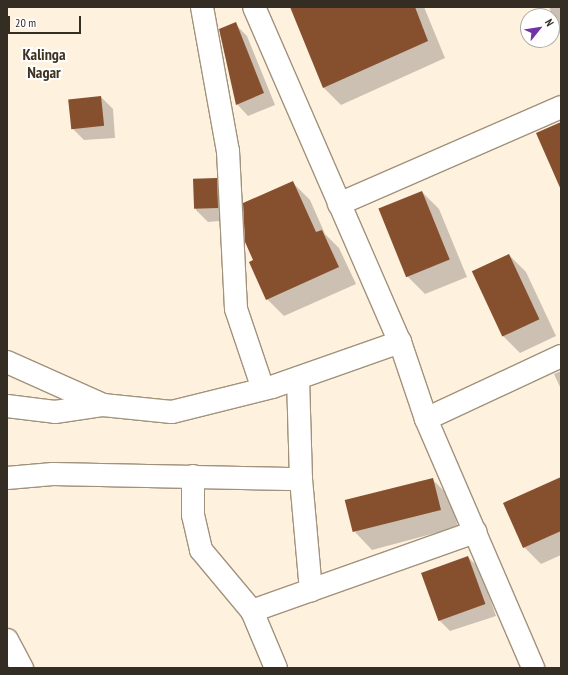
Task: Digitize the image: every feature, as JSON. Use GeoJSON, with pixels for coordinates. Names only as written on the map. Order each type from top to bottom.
{"type":"FeatureCollection","features":[{"type":"Feature","properties":{"kind":"street"},"geometry":{"type":"LineString","coordinates":[[202,7],[228,151],[236,309],[263,389]]}},
{"type":"Feature","properties":{"kind":"street"},"geometry":{"type":"LineString","coordinates":[[254,7],[400,342],[426,420],[533,668]]}},
{"type":"Feature","properties":{"kind":"street"},"geometry":{"type":"LineString","coordinates":[[339,204],[561,107]]}},
{"type":"Feature","properties":{"kind":"street"},"geometry":{"type":"LineString","coordinates":[[7,406],[55,412],[103,405],[172,412],[263,389],[400,342]]}},
{"type":"Feature","properties":{"kind":"street"},"geometry":{"type":"LineString","coordinates":[[426,420],[561,356]]}},
{"type":"Feature","properties":{"kind":"street"},"geometry":{"type":"LineString","coordinates":[[7,362],[103,405]]}},
{"type":"Feature","properties":{"kind":"street"},"geometry":{"type":"LineString","coordinates":[[298,378],[301,479],[311,591]]}},
{"type":"Feature","properties":{"kind":"street"},"geometry":{"type":"LineString","coordinates":[[7,478],[53,474],[301,479]]}},
{"type":"Feature","properties":{"kind":"street"},"geometry":{"type":"LineString","coordinates":[[193,476],[193,515],[201,550],[252,611],[276,668]]}},
{"type":"Feature","properties":{"kind":"street"},"geometry":{"type":"LineString","coordinates":[[252,611],[475,532]]}},
{"type":"Feature","properties":{"kind":"street"},"geometry":{"type":"LineString","coordinates":[[7,640],[22,668]]}},
{"type":"Feature","properties":{"kind":"building"},"geometry":{"type":"Polygon","coordinates":[[[290,7],[415,7],[428,41],[323,88],[290,7]]]}},
{"type":"Feature","properties":{"kind":"building"},"geometry":{"type":"Polygon","coordinates":[[[236,22],[264,93],[236,105],[219,29],[236,22]]]}},
{"type":"Feature","properties":{"kind":"building"},"geometry":{"type":"Polygon","coordinates":[[[101,96],[104,126],[71,129],[68,99],[101,96]]]}},
{"type":"Feature","properties":{"kind":"building"},"geometry":{"type":"Polygon","coordinates":[[[561,122],[561,190],[536,133],[561,122]]]}},
{"type":"Feature","properties":{"kind":"building"},"geometry":{"type":"Polygon","coordinates":[[[217,178],[218,208],[194,209],[193,179],[217,178]]]}},
{"type":"Feature","properties":{"kind":"building"},"geometry":{"type":"Polygon","coordinates":[[[293,181],[316,232],[322,230],[339,267],[266,300],[249,262],[253,260],[245,242],[243,203],[293,181]]]}},
{"type":"Feature","properties":{"kind":"building"},"geometry":{"type":"Polygon","coordinates":[[[422,191],[450,260],[406,277],[378,209],[422,191]]]}},
{"type":"Feature","properties":{"kind":"building"},"geometry":{"type":"Polygon","coordinates":[[[509,254],[539,319],[502,337],[472,271],[509,254]]]}},
{"type":"Feature","properties":{"kind":"building"},"geometry":{"type":"Polygon","coordinates":[[[561,477],[561,531],[523,548],[503,503],[561,477]]]}},
{"type":"Feature","properties":{"kind":"building"},"geometry":{"type":"Polygon","coordinates":[[[433,478],[441,510],[353,532],[345,500],[433,478]]]}},
{"type":"Feature","properties":{"kind":"building"},"geometry":{"type":"Polygon","coordinates":[[[468,556],[485,604],[438,621],[421,573],[468,556]]]}},
{"type":"Feature","properties":{"kind":"district","name":"Kalinga Nagar"},"geometry":{"type":"Point","coordinates":[44,63]}}]}
